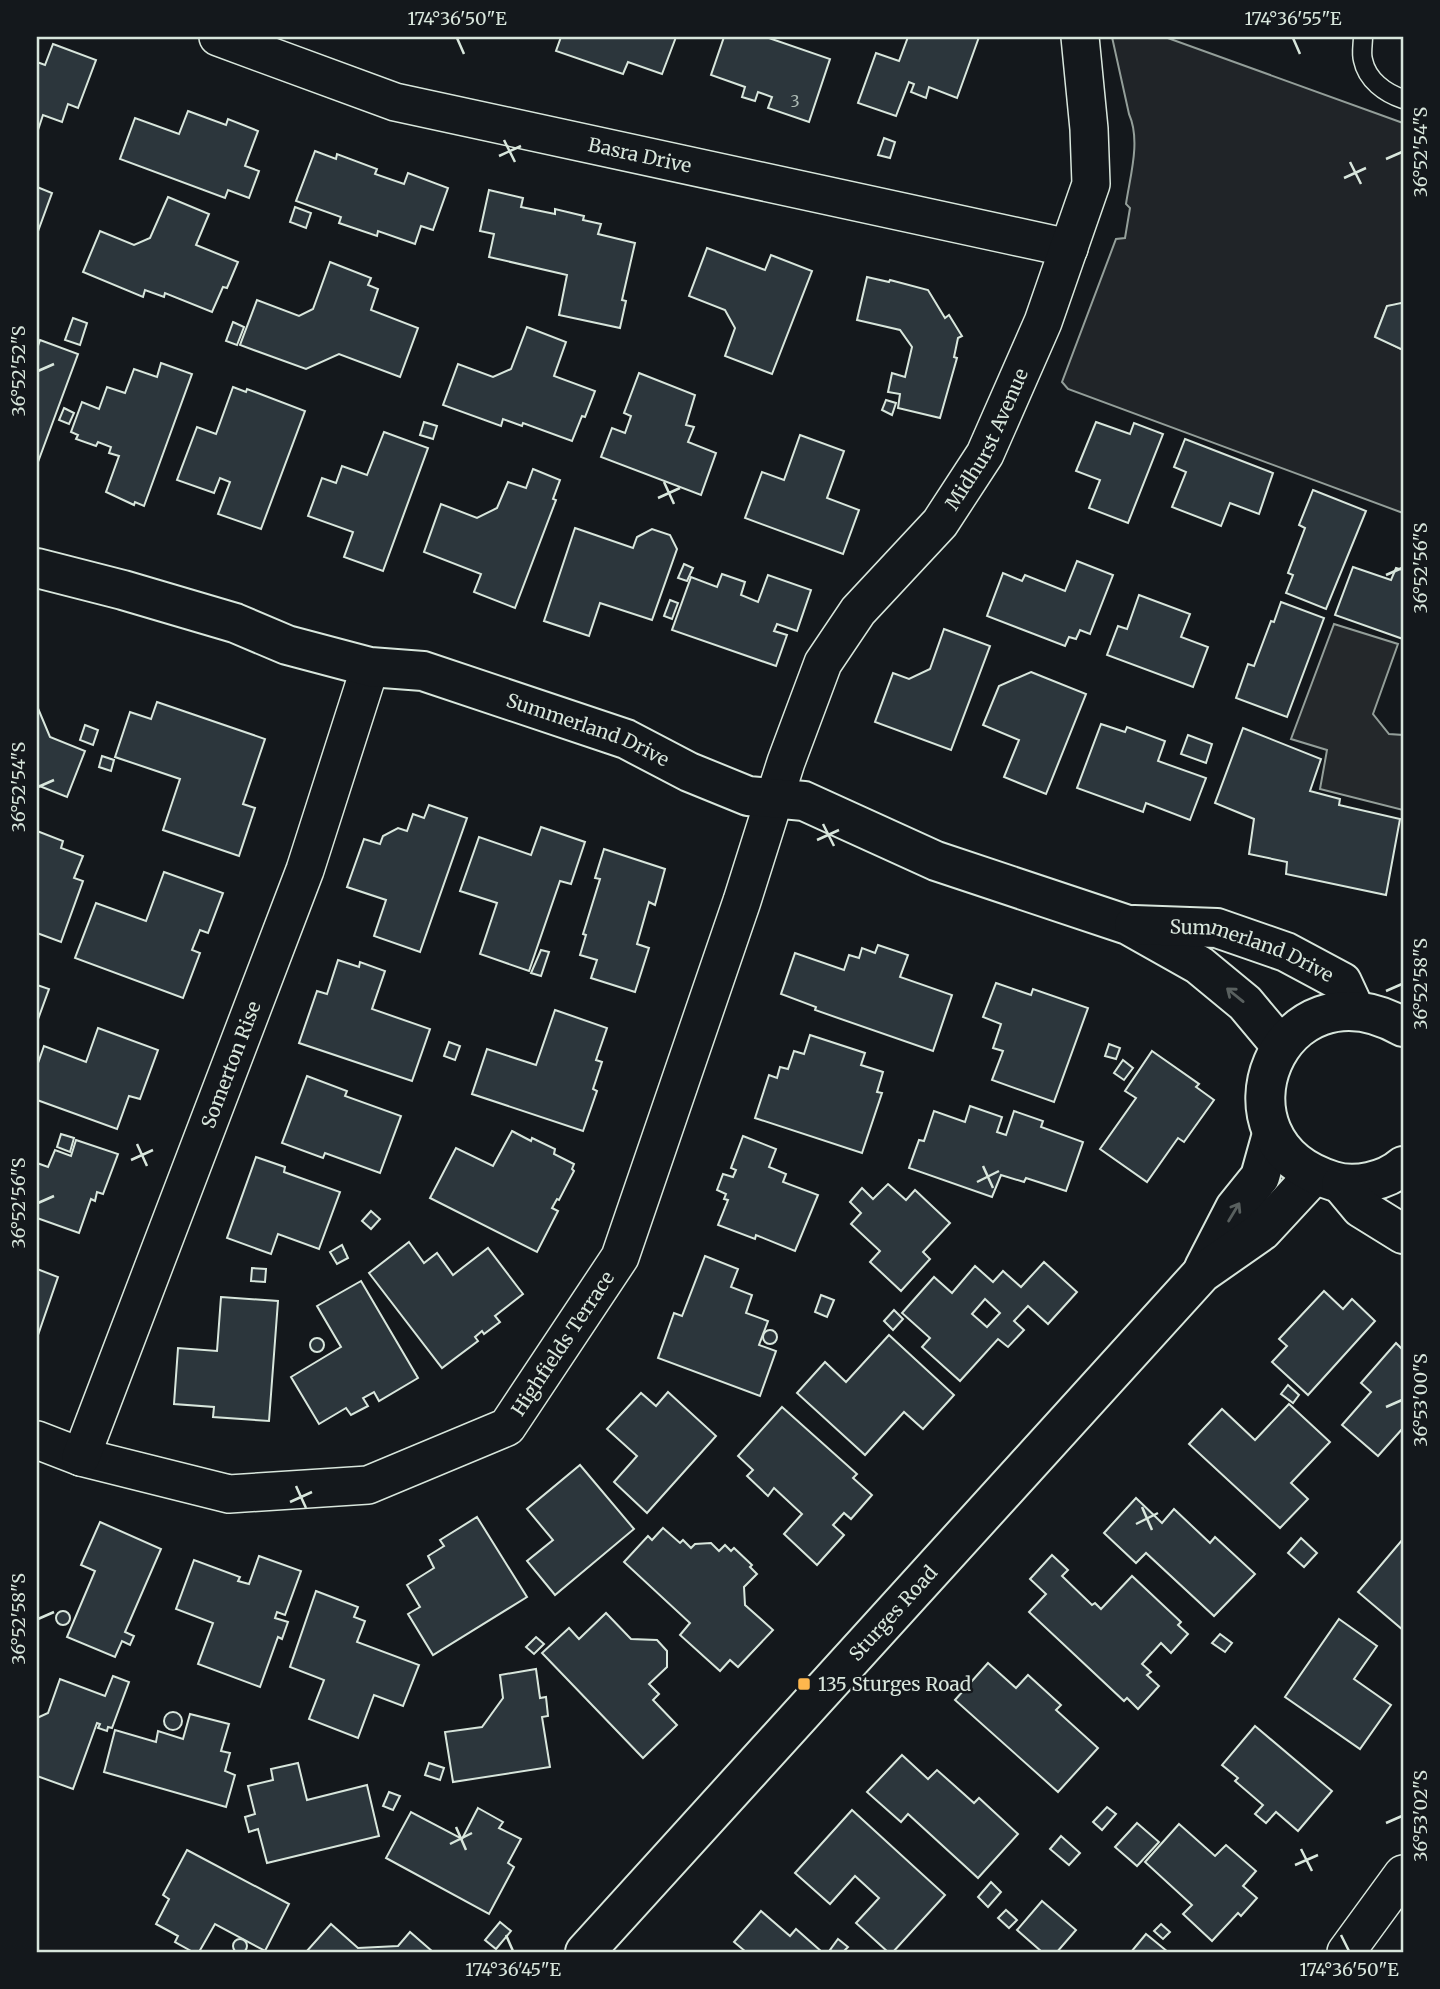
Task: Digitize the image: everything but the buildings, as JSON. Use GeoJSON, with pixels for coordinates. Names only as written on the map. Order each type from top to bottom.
{"type":"FeatureCollection","features":[{"type":"Feature","properties":{"kind":"main road","name":"Summerland Drive"},"geometry":{"type":"LineString","coordinates":[[37,568],[136,593],[234,623],[287,645],[370,667],[423,671],[626,739],[689,772],[748,796],[804,801],[936,861],[1128,925],[1199,965],[1245,1003],[1281,1046]]}},
{"type":"Feature","properties":{"kind":"main road","name":"Summerland Drive"},"geometry":{"type":"LineString","coordinates":[[1128,925],[1216,928],[1286,953],[1342,982],[1386,1014]]}},
{"type":"Feature","properties":{"kind":"main road"},"geometry":{"type":"LineString","coordinates":[[1386,1014],[1328,1013],[1303,1025],[1281,1046],[1267,1074],[1265,1105],[1272,1134],[1290,1159],[1327,1180],[1362,1208],[1403,1234]]}},
{"type":"Feature","properties":{"kind":"main road","name":"Sturges Road"},"geometry":{"type":"LineString","coordinates":[[1202,1273],[1235,1208],[1261,1177],[1272,1134]]}},
{"type":"Feature","properties":{"kind":"main road"},"geometry":{"type":"LineString","coordinates":[[1327,1180],[1370,1182],[1396,1172],[1403,1166]]}},
{"type":"Feature","properties":{"kind":"main road","name":"Sturges Road"},"geometry":{"type":"LineString","coordinates":[[585,1952],[1202,1273],[1262,1231],[1327,1180]]}},
{"type":"Feature","properties":{"kind":"street","name":"Basra Drive"},"geometry":{"type":"LineString","coordinates":[[218,37],[395,102],[1069,248]]}},
{"type":"Feature","properties":{"kind":"street","name":"Midhurst Avenue"},"geometry":{"type":"LineString","coordinates":[[775,797],[823,663],[858,611],[940,523],[985,454],[1043,322],[1091,184],[1089,129],[1080,37]]}},
{"type":"Feature","properties":{"kind":"street","name":"Somerton Rise"},"geometry":{"type":"LineString","coordinates":[[81,1457],[304,870],[370,667]]}},
{"type":"Feature","properties":{"kind":"street","name":"Highfields Terrace"},"geometry":{"type":"LineString","coordinates":[[37,1440],[81,1457],[229,1494],[368,1485],[507,1427],[620,1257],[775,797]]}},
{"type":"Feature","properties":{"kind":"street"},"geometry":{"type":"LineString","coordinates":[[1346,1952],[1397,1894]]}},
{"type":"Feature","properties":{"kind":"lane"},"geometry":{"type":"LineString","coordinates":[[1363,37],[1362,60],[1373,81],[1391,95],[1403,99]]}},
{"type":"Feature","properties":{"kind":"shaded area"},"geometry":{"type":"Polygon","coordinates":[[[1112,37],[1165,37],[1403,123],[1403,304],[1387,306],[1375,336],[1403,350],[1403,513],[1068,389],[1062,382],[1116,239],[1125,238],[1130,208],[1126,204],[1134,159],[1134,136],[1112,37]]]}},
{"type":"Feature","properties":{"kind":"shaded area"},"geometry":{"type":"Polygon","coordinates":[[[1334,624],[1398,644],[1373,714],[1389,734],[1403,735],[1403,810],[1320,789],[1327,750],[1291,739],[1334,624]]]}},
{"type":"Feature","properties":{"kind":"place","name":"135 Sturges Road"},"geometry":{"type":"Point","coordinates":[804,1684]}}]}
